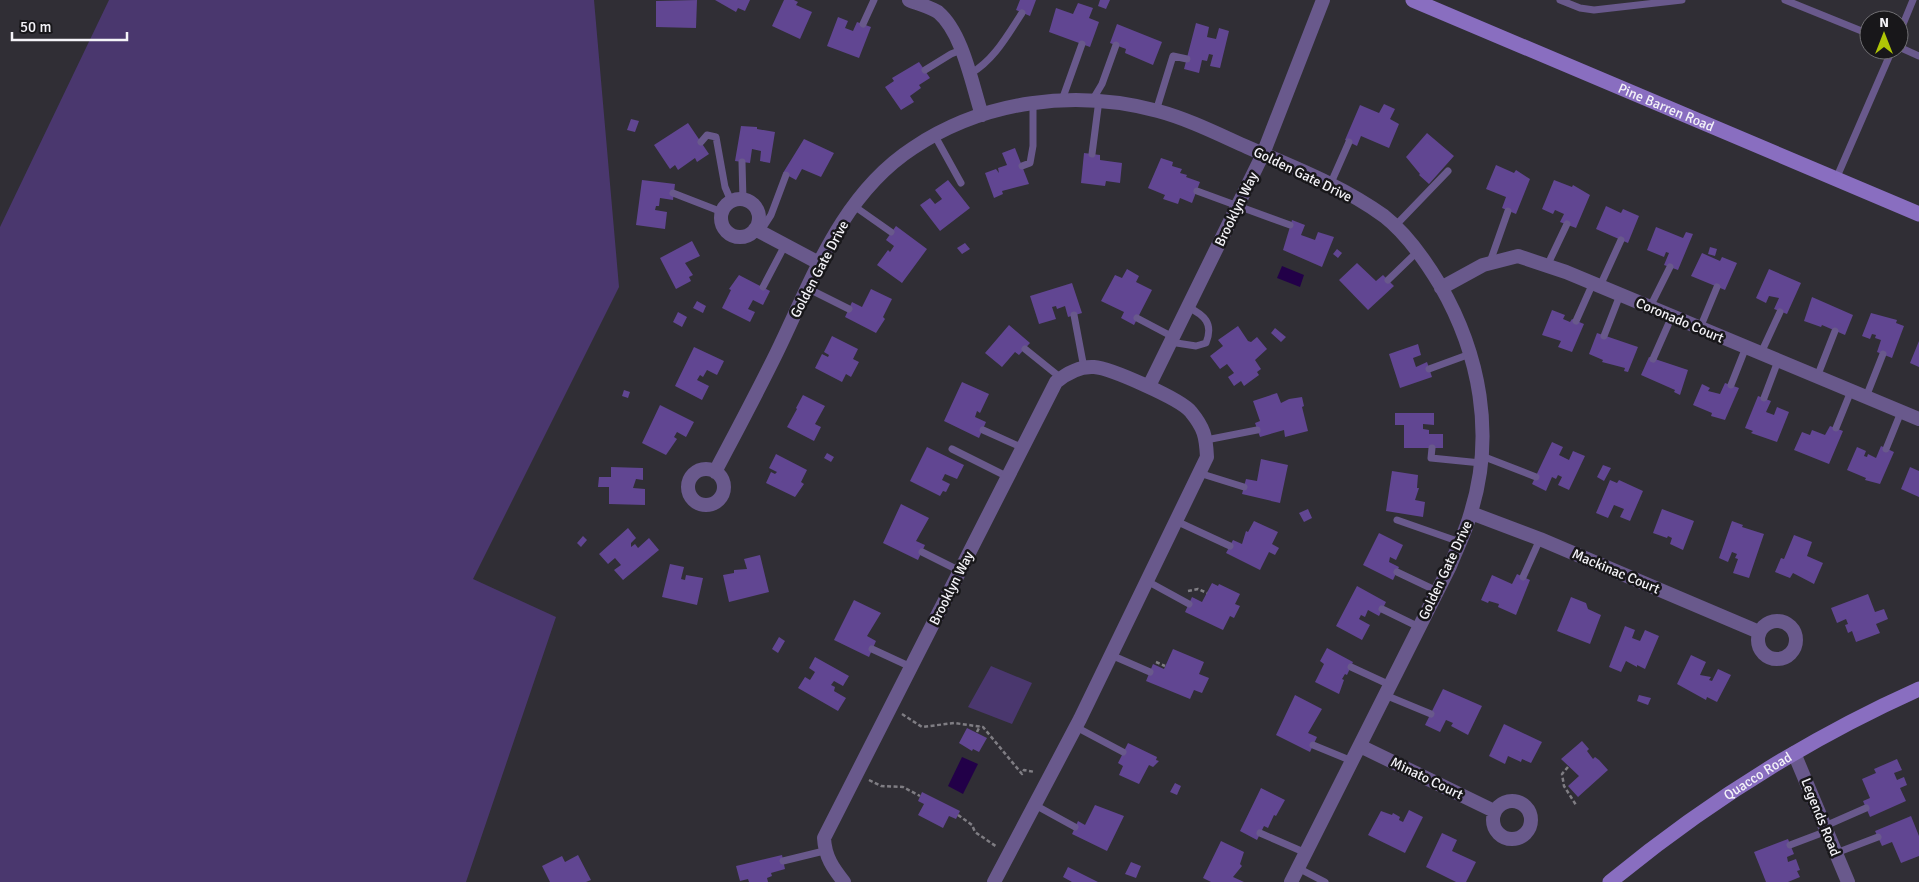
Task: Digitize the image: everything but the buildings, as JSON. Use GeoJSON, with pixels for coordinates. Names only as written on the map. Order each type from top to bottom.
{"type":"FeatureCollection","features":[{"type":"Feature","properties":{"kind":"main road","name":"Pine Barren Road"},"geometry":{"type":"LineString","coordinates":[[1413,0],[1919,214]]}},
{"type":"Feature","properties":{"kind":"main road","name":"Quacco Road"},"geometry":{"type":"LineString","coordinates":[[1610,882],[1658,842],[1742,783],[1820,737],[1919,689]]}},
{"type":"Feature","properties":{"kind":"street"},"geometry":{"type":"LineString","coordinates":[[909,0],[933,5],[952,30],[961,50],[982,115]]}},
{"type":"Feature","properties":{"kind":"street","name":"Brooklyn Way"},"geometry":{"type":"LineString","coordinates":[[1149,386],[1263,154],[1323,0]]}},
{"type":"Feature","properties":{"kind":"street","name":"Golden Gate Drive"},"geometry":{"type":"LineString","coordinates":[[715,472],[776,355],[819,263],[854,206],[871,182],[912,148],[962,121],[1011,106],[1062,100],[1096,100],[1156,111],[1263,154],[1330,184],[1383,216],[1395,226],[1417,252],[1441,288],[1465,336],[1480,387],[1484,433],[1481,460],[1471,513],[1460,542],[1291,882]]}},
{"type":"Feature","properties":{"kind":"street"},"geometry":{"type":"LineString","coordinates":[[750,202],[758,212],[758,230],[745,236],[733,235],[723,227],[732,204],[750,202]]}},
{"type":"Feature","properties":{"kind":"street"},"geometry":{"type":"LineString","coordinates":[[758,230],[819,263]]}},
{"type":"Feature","properties":{"kind":"street","name":"Coronado Court"},"geometry":{"type":"LineString","coordinates":[[1441,288],[1483,265],[1518,256],[1650,307],[1900,412],[1918,416]]}},
{"type":"Feature","properties":{"kind":"street"},"geometry":{"type":"LineString","coordinates":[[996,881],[1076,728],[1207,457],[1206,434],[1190,410],[1149,386],[1094,367],[1070,371],[1061,378]]}},
{"type":"Feature","properties":{"kind":"street","name":"Brooklyn Way"},"geometry":{"type":"LineString","coordinates":[[824,850],[824,838],[1056,382],[1061,378]]}},
{"type":"Feature","properties":{"kind":"street","name":"Mackinac Court"},"geometry":{"type":"LineString","coordinates":[[1471,513],[1540,539],[1759,632]]}},
{"type":"Feature","properties":{"kind":"street","name":"Minato Court"},"geometry":{"type":"LineString","coordinates":[[1360,746],[1494,811]]}},
{"type":"Feature","properties":{"kind":"street","name":"Legends Road"},"geometry":{"type":"LineString","coordinates":[[1794,753],[1848,882]]}},
{"type":"Feature","properties":{"kind":"street"},"geometry":{"type":"LineString","coordinates":[[824,850],[832,866],[844,882]]}},
{"type":"Feature","properties":{"kind":"lane"},"geometry":{"type":"LineString","coordinates":[[863,24],[874,0]]}},
{"type":"Feature","properties":{"kind":"lane"},"geometry":{"type":"LineString","coordinates":[[1560,0],[1580,8],[1609,10],[1682,0]]}},
{"type":"Feature","properties":{"kind":"lane"},"geometry":{"type":"LineString","coordinates":[[1785,0],[1803,4],[1859,29]]}},
{"type":"Feature","properties":{"kind":"lane"},"geometry":{"type":"LineString","coordinates":[[969,74],[983,67],[994,55],[1022,13]]}},
{"type":"Feature","properties":{"kind":"lane"},"geometry":{"type":"LineString","coordinates":[[1062,100],[1082,44]]}},
{"type":"Feature","properties":{"kind":"lane"},"geometry":{"type":"LineString","coordinates":[[1092,154],[1096,100],[1116,45]]}},
{"type":"Feature","properties":{"kind":"lane"},"geometry":{"type":"LineString","coordinates":[[925,70],[961,50]]}},
{"type":"Feature","properties":{"kind":"lane"},"geometry":{"type":"LineString","coordinates":[[1156,111],[1173,56],[1187,59]]}},
{"type":"Feature","properties":{"kind":"lane"},"geometry":{"type":"LineString","coordinates":[[1836,180],[1888,60]]}},
{"type":"Feature","properties":{"kind":"lane"},"geometry":{"type":"LineString","coordinates":[[1022,166],[1030,163],[1033,146],[1033,104]]}},
{"type":"Feature","properties":{"kind":"lane"},"geometry":{"type":"LineString","coordinates":[[701,142],[707,136],[716,137],[725,187],[732,204]]}},
{"type":"Feature","properties":{"kind":"lane"},"geometry":{"type":"LineString","coordinates":[[935,136],[961,183]]}},
{"type":"Feature","properties":{"kind":"lane"},"geometry":{"type":"LineString","coordinates":[[1330,184],[1349,142]]}},
{"type":"Feature","properties":{"kind":"lane"},"geometry":{"type":"LineString","coordinates":[[732,204],[742,162]]}},
{"type":"Feature","properties":{"kind":"lane"},"geometry":{"type":"LineString","coordinates":[[1395,226],[1448,171]]}},
{"type":"Feature","properties":{"kind":"lane"},"geometry":{"type":"LineString","coordinates":[[758,230],[771,215],[786,175]]}},
{"type":"Feature","properties":{"kind":"lane"},"geometry":{"type":"LineString","coordinates":[[1197,191],[1290,225]]}},
{"type":"Feature","properties":{"kind":"lane"},"geometry":{"type":"LineString","coordinates":[[673,193],[732,204]]}},
{"type":"Feature","properties":{"kind":"lane"},"geometry":{"type":"LineString","coordinates":[[854,206],[892,232]]}},
{"type":"Feature","properties":{"kind":"lane"},"geometry":{"type":"LineString","coordinates":[[1490,263],[1508,211]]}},
{"type":"Feature","properties":{"kind":"lane"},"geometry":{"type":"LineString","coordinates":[[1547,266],[1567,224]]}},
{"type":"Feature","properties":{"kind":"lane"},"geometry":{"type":"LineString","coordinates":[[1576,321],[1621,240]]}},
{"type":"Feature","properties":{"kind":"lane"},"geometry":{"type":"LineString","coordinates":[[763,287],[785,244]]}},
{"type":"Feature","properties":{"kind":"lane"},"geometry":{"type":"LineString","coordinates":[[1388,280],[1417,252]]}},
{"type":"Feature","properties":{"kind":"lane"},"geometry":{"type":"LineString","coordinates":[[1650,307],[1670,267]]}},
{"type":"Feature","properties":{"kind":"lane"},"geometry":{"type":"LineString","coordinates":[[1700,328],[1718,287]]}},
{"type":"Feature","properties":{"kind":"lane"},"geometry":{"type":"LineString","coordinates":[[807,288],[849,309]]}},
{"type":"Feature","properties":{"kind":"lane"},"geometry":{"type":"LineString","coordinates":[[1604,336],[1620,295]]}},
{"type":"Feature","properties":{"kind":"lane"},"geometry":{"type":"LineString","coordinates":[[1137,318],[1172,339],[1196,346],[1206,343],[1209,336],[1207,322],[1203,315],[1188,306]]}},
{"type":"Feature","properties":{"kind":"lane"},"geometry":{"type":"LineString","coordinates":[[1760,353],[1780,312]]}},
{"type":"Feature","properties":{"kind":"lane"},"geometry":{"type":"LineString","coordinates":[[1074,316],[1084,368]]}},
{"type":"Feature","properties":{"kind":"lane"},"geometry":{"type":"LineString","coordinates":[[1653,359],[1672,316]]}},
{"type":"Feature","properties":{"kind":"lane"},"geometry":{"type":"LineString","coordinates":[[1817,377],[1835,331]]}},
{"type":"Feature","properties":{"kind":"lane"},"geometry":{"type":"LineString","coordinates":[[1731,385],[1746,347]]}},
{"type":"Feature","properties":{"kind":"lane"},"geometry":{"type":"LineString","coordinates":[[1025,349],[1061,378]]}},
{"type":"Feature","properties":{"kind":"lane"},"geometry":{"type":"LineString","coordinates":[[1429,369],[1470,354]]}},
{"type":"Feature","properties":{"kind":"lane"},"geometry":{"type":"LineString","coordinates":[[1866,397],[1883,354]]}},
{"type":"Feature","properties":{"kind":"lane"},"geometry":{"type":"LineString","coordinates":[[1764,398],[1778,361]]}},
{"type":"Feature","properties":{"kind":"lane"},"geometry":{"type":"LineString","coordinates":[[1836,428],[1851,391]]}},
{"type":"Feature","properties":{"kind":"lane"},"geometry":{"type":"LineString","coordinates":[[1886,449],[1900,412]]}},
{"type":"Feature","properties":{"kind":"lane"},"geometry":{"type":"LineString","coordinates":[[983,430],[1023,448]]}},
{"type":"Feature","properties":{"kind":"lane"},"geometry":{"type":"LineString","coordinates":[[1206,440],[1257,430]]}},
{"type":"Feature","properties":{"kind":"lane"},"geometry":{"type":"LineString","coordinates":[[1432,448],[1431,458],[1481,460],[1536,477]]}},
{"type":"Feature","properties":{"kind":"lane"},"geometry":{"type":"LineString","coordinates":[[952,449],[1008,477]]}},
{"type":"Feature","properties":{"kind":"lane"},"geometry":{"type":"LineString","coordinates":[[1199,473],[1244,487]]}},
{"type":"Feature","properties":{"kind":"lane"},"geometry":{"type":"LineString","coordinates":[[1397,520],[1460,542]]}},
{"type":"Feature","properties":{"kind":"lane"},"geometry":{"type":"LineString","coordinates":[[1176,521],[1230,546]]}},
{"type":"Feature","properties":{"kind":"lane"},"geometry":{"type":"LineString","coordinates":[[1523,577],[1540,539]]}},
{"type":"Feature","properties":{"kind":"lane"},"geometry":{"type":"LineString","coordinates":[[922,552],[960,571]]}},
{"type":"Feature","properties":{"kind":"lane"},"geometry":{"type":"LineString","coordinates":[[1397,572],[1437,591]]}},
{"type":"Feature","properties":{"kind":"lane"},"geometry":{"type":"LineString","coordinates":[[1147,581],[1189,604]]}},
{"type":"Feature","properties":{"kind":"lane"},"geometry":{"type":"LineString","coordinates":[[1382,608],[1419,627]]}},
{"type":"Feature","properties":{"kind":"lane"},"geometry":{"type":"LineString","coordinates":[[872,649],[911,667]]}},
{"type":"Feature","properties":{"kind":"lane"},"geometry":{"type":"LineString","coordinates":[[1111,655],[1150,672]]}},
{"type":"Feature","properties":{"kind":"lane"},"geometry":{"type":"LineString","coordinates":[[1351,668],[1431,714]]}},
{"type":"Feature","properties":{"kind":"lane"},"geometry":{"type":"LineString","coordinates":[[1076,728],[1124,752]]}},
{"type":"Feature","properties":{"kind":"lane"},"geometry":{"type":"LineString","coordinates":[[1313,744],[1352,761]]}},
{"type":"Feature","properties":{"kind":"lane"},"geometry":{"type":"LineString","coordinates":[[1035,805],[1075,827]]}},
{"type":"Feature","properties":{"kind":"lane"},"geometry":{"type":"LineString","coordinates":[[1790,845],[1866,808]]}},
{"type":"Feature","properties":{"kind":"lane"},"geometry":{"type":"LineString","coordinates":[[1260,834],[1306,852]]}},
{"type":"Feature","properties":{"kind":"lane"},"geometry":{"type":"LineString","coordinates":[[1836,853],[1878,837]]}},
{"type":"Feature","properties":{"kind":"lane"},"geometry":{"type":"LineString","coordinates":[[783,861],[824,850]]}},
{"type":"Feature","properties":{"kind":"lane"},"geometry":{"type":"LineString","coordinates":[[1298,868],[1325,882]]}},
{"type":"Feature","properties":{"kind":"path"},"geometry":{"type":"LineString","coordinates":[[890,709],[914,720],[922,727],[954,723],[980,726],[994,739],[1022,774],[1024,770],[1050,776]]}},
{"type":"Feature","properties":{"kind":"path"},"geometry":{"type":"LineString","coordinates":[[977,732],[980,726]]}},
{"type":"Feature","properties":{"kind":"path"},"geometry":{"type":"LineString","coordinates":[[1568,767],[1562,774],[1564,786],[1576,805]]}},
{"type":"Feature","properties":{"kind":"path"},"geometry":{"type":"LineString","coordinates":[[858,772],[881,786],[903,787],[920,796]]}},
{"type":"Feature","properties":{"kind":"path"},"geometry":{"type":"LineString","coordinates":[[958,815],[972,825],[975,832],[1008,856]]}},
{"type":"Feature","properties":{"kind":"shaded area"},"geometry":{"type":"Polygon","coordinates":[[[109,0],[594,0],[619,287],[473,579],[556,617],[466,882],[0,882],[0,227],[109,0]]]}},
{"type":"Feature","properties":{"kind":"shaded area"},"geometry":{"type":"Polygon","coordinates":[[[1282,266],[1304,275],[1300,287],[1277,278],[1282,266]]]}},
{"type":"Feature","properties":{"kind":"shaded area"},"geometry":{"type":"Polygon","coordinates":[[[991,666],[1032,683],[1012,724],[968,707],[991,666]]]}},
{"type":"Feature","properties":{"kind":"shaded area"},"geometry":{"type":"Polygon","coordinates":[[[962,757],[978,764],[963,794],[948,786],[962,757]]]}}]}
